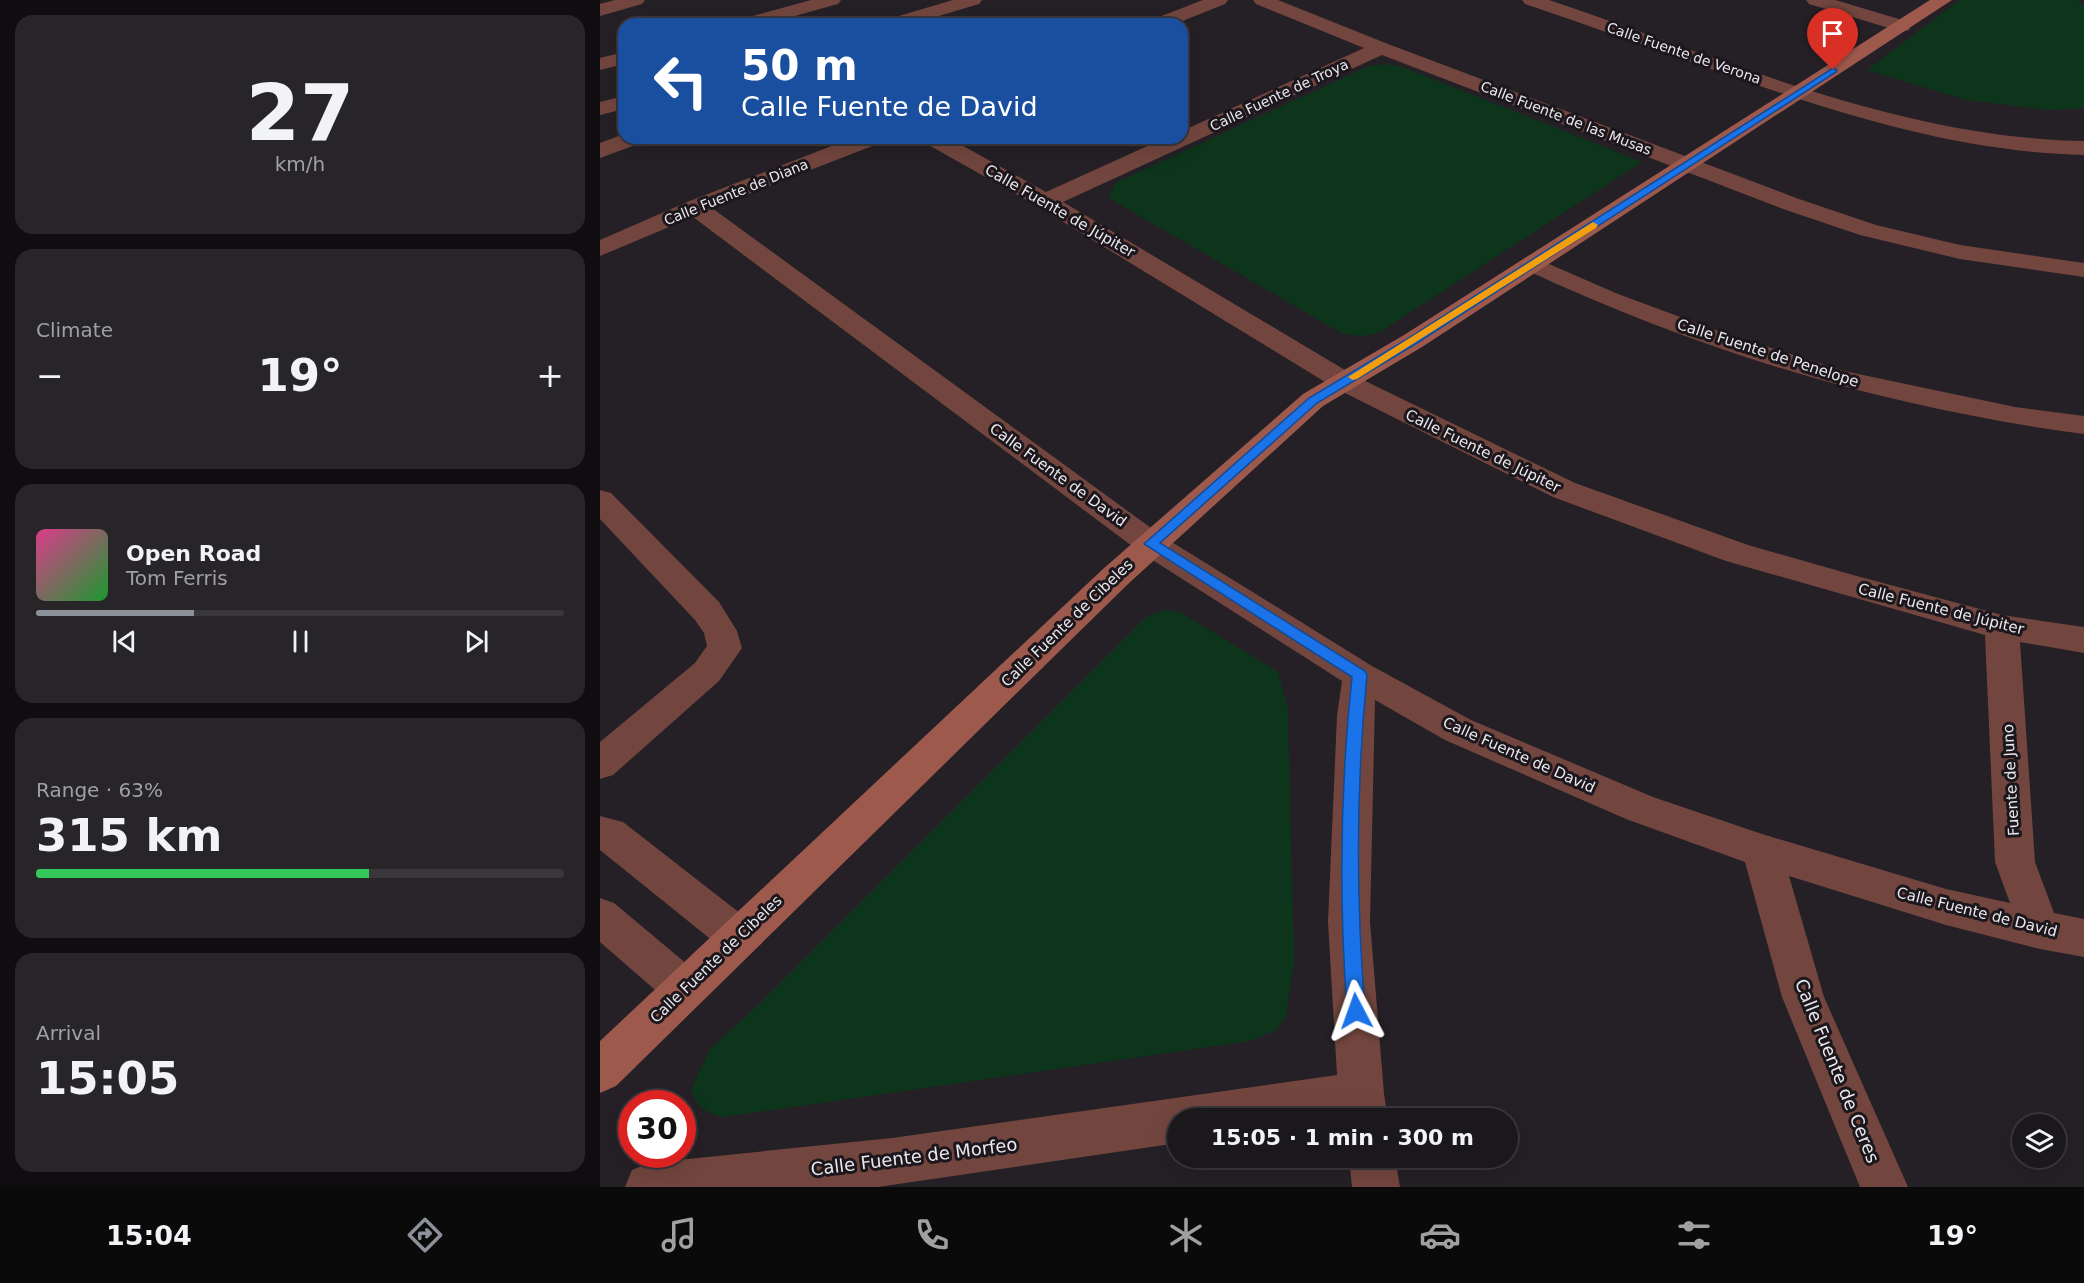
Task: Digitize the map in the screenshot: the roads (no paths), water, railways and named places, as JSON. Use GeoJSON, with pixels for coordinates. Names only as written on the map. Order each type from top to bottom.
{"type":"FeatureCollection","features":[{"type":"Feature","properties":{"kind":"street"},"geometry":{"type":"LineString","coordinates":[[600,10],[636,0]]}},
{"type":"Feature","properties":{"kind":"street"},"geometry":{"type":"LineString","coordinates":[[782,18],[813,13],[832,0]]}},
{"type":"Feature","properties":{"kind":"street"},"geometry":{"type":"LineString","coordinates":[[912,18],[973,0]]}},
{"type":"Feature","properties":{"kind":"street"},"geometry":{"type":"LineString","coordinates":[[1173,18],[1218,0]]}},
{"type":"Feature","properties":{"kind":"street","name":"Calle Fuente de las Musas"},"geometry":{"type":"LineString","coordinates":[[1262,0],[1381,48],[1791,204],[1868,230],[1960,252],[2084,270]]}},
{"type":"Feature","properties":{"kind":"street","name":"Calle Fuente de Verona"},"geometry":{"type":"LineString","coordinates":[[1531,0],[1799,93],[1928,130],[2000,142],[2084,148]]}},
{"type":"Feature","properties":{"kind":"street"},"geometry":{"type":"LineString","coordinates":[[1815,0],[1902,26]]}},
{"type":"Feature","properties":{"kind":"street","name":"Calle Fuente de Cibeles"},"geometry":{"type":"LineString","coordinates":[[600,1071],[1151,544],[1313,400],[1533,264],[1943,0]]}},
{"type":"Feature","properties":{"kind":"street","name":"Calle Fuente de Troya"},"geometry":{"type":"LineString","coordinates":[[1188,136],[1381,48]]}},
{"type":"Feature","properties":{"kind":"street"},"geometry":{"type":"LineString","coordinates":[[600,64],[618,60]]}},
{"type":"Feature","properties":{"kind":"street"},"geometry":{"type":"LineString","coordinates":[[600,109],[618,104]]}},
{"type":"Feature","properties":{"kind":"street"},"geometry":{"type":"LineString","coordinates":[[600,151],[618,144]]}},
{"type":"Feature","properties":{"kind":"street","name":"Calle Fuente de Diana"},"geometry":{"type":"LineString","coordinates":[[600,249],[695,207],[857,144]]}},
{"type":"Feature","properties":{"kind":"street","name":"Calle Fuente de Júpiter"},"geometry":{"type":"LineString","coordinates":[[944,144],[1045,201],[1345,382],[1564,490],[1737,553],[2002,627],[2084,640]]}},
{"type":"Feature","properties":{"kind":"street","name":"Calle Fuente de Troya"},"geometry":{"type":"LineString","coordinates":[[1045,201],[1170,144]]}},
{"type":"Feature","properties":{"kind":"street","name":"Calle Fuente de David"},"geometry":{"type":"LineString","coordinates":[[695,207],[1151,544],[1360,675],[1458,730],[1640,808],[1762,851],[1946,907],[2040,930],[2084,938]]}},
{"type":"Feature","properties":{"kind":"street","name":"Calle Fuente de Penelope"},"geometry":{"type":"LineString","coordinates":[[1533,264],[1609,299],[1709,337],[1838,378],[2015,416],[2084,425]]}},
{"type":"Feature","properties":{"kind":"street"},"geometry":{"type":"LineString","coordinates":[[600,500],[707,611],[720,631],[725,648],[707,672],[600,764]]}},
{"type":"Feature","properties":{"kind":"street","name":"Fuente de Juno"},"geometry":{"type":"LineString","coordinates":[[2002,627],[2015,862],[2040,930]]}},
{"type":"Feature","properties":{"kind":"street"},"geometry":{"type":"LineString","coordinates":[[1336,1108],[1363,1106],[1349,922],[1355,716],[1360,675]]}},
{"type":"Feature","properties":{"kind":"street"},"geometry":{"type":"LineString","coordinates":[[600,833],[609,834],[739,937]]}},
{"type":"Feature","properties":{"kind":"street","name":"Calle Fuente de Ceres"},"geometry":{"type":"LineString","coordinates":[[1762,851],[1803,998],[1884,1187]]}},
{"type":"Feature","properties":{"kind":"street"},"geometry":{"type":"LineString","coordinates":[[600,916],[685,989]]}},
{"type":"Feature","properties":{"kind":"street","name":"Calle Fuente de Morfeo"},"geometry":{"type":"LineString","coordinates":[[649,1187],[891,1175],[1167,1122]]}},
{"type":"Feature","properties":{"kind":"street"},"geometry":{"type":"LineString","coordinates":[[1373,1168],[1376,1187]]}}]}
